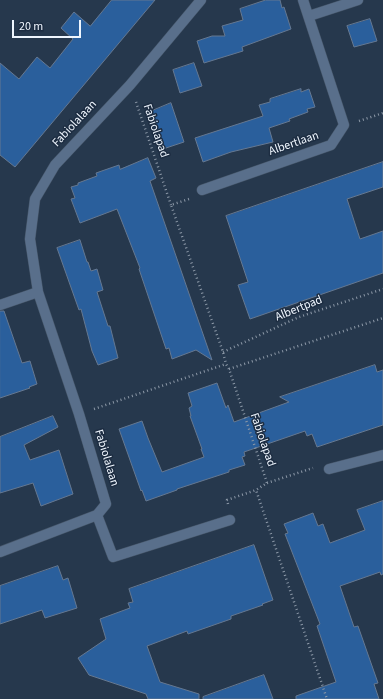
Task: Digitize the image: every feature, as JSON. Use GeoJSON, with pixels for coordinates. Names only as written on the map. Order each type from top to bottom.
{"type":"FeatureCollection","features":[{"type":"Feature","properties":{"kind":"street","name":"Fabiolalaan"},"geometry":{"type":"LineString","coordinates":[[97,514],[106,504],[79,414],[38,292],[30,239],[35,199],[55,165],[130,85],[201,0]]}},
{"type":"Feature","properties":{"kind":"street"},"geometry":{"type":"LineString","coordinates":[[303,0],[344,125]]}},
{"type":"Feature","properties":{"kind":"street"},"geometry":{"type":"LineString","coordinates":[[309,16],[358,0]]}},
{"type":"Feature","properties":{"kind":"street","name":"Albertlaan"},"geometry":{"type":"LineString","coordinates":[[202,190],[331,145],[344,125]]}},
{"type":"Feature","properties":{"kind":"street"},"geometry":{"type":"LineString","coordinates":[[0,305],[38,292]]}},
{"type":"Feature","properties":{"kind":"street"},"geometry":{"type":"LineString","coordinates":[[329,469],[383,455]]}},
{"type":"Feature","properties":{"kind":"street"},"geometry":{"type":"LineString","coordinates":[[0,552],[97,514],[113,557],[230,520]]}},
{"type":"Feature","properties":{"kind":"path","name":"Fabiolapad"},"geometry":{"type":"LineString","coordinates":[[130,85],[267,483],[256,490],[227,500],[230,520]]}},
{"type":"Feature","properties":{"kind":"path"},"geometry":{"type":"LineString","coordinates":[[344,125],[383,113]]}},
{"type":"Feature","properties":{"kind":"path"},"geometry":{"type":"LineString","coordinates":[[171,205],[198,196],[202,190]]}},
{"type":"Feature","properties":{"kind":"path","name":"Albertpad"},"geometry":{"type":"LineString","coordinates":[[223,352],[299,317],[383,289]]}},
{"type":"Feature","properties":{"kind":"path"},"geometry":{"type":"LineString","coordinates":[[229,369],[383,318]]}},
{"type":"Feature","properties":{"kind":"path"},"geometry":{"type":"LineString","coordinates":[[79,414],[226,364]]}},
{"type":"Feature","properties":{"kind":"path"},"geometry":{"type":"LineString","coordinates":[[267,483],[324,465],[329,469]]}},
{"type":"Feature","properties":{"kind":"path"},"geometry":{"type":"LineString","coordinates":[[256,490],[327,699]]}},
{"type":"Feature","properties":{"kind":"building"},"geometry":{"type":"Polygon","coordinates":[[[112,0],[155,0],[15,167],[0,155],[0,63],[19,79],[37,57],[50,68],[73,39],[61,28],[74,12],[90,26],[112,0]]]}},
{"type":"Feature","properties":{"kind":"building"},"geometry":{"type":"Polygon","coordinates":[[[266,0],[280,0],[282,8],[284,7],[291,29],[242,47],[243,51],[204,63],[197,41],[212,36],[225,36],[222,26],[243,20],[240,9],[266,0]]]}},
{"type":"Feature","properties":{"kind":"building"},"geometry":{"type":"Polygon","coordinates":[[[370,19],[377,41],[354,47],[347,26],[370,19]]]}},
{"type":"Feature","properties":{"kind":"building"},"geometry":{"type":"Polygon","coordinates":[[[194,63],[202,86],[180,93],[173,70],[194,63]]]}},
{"type":"Feature","properties":{"kind":"building"},"geometry":{"type":"Polygon","coordinates":[[[301,89],[301,92],[309,89],[315,107],[307,109],[308,112],[289,119],[290,121],[269,128],[273,142],[231,152],[203,162],[195,138],[263,116],[259,105],[270,102],[270,99],[301,89]]]}},
{"type":"Feature","properties":{"kind":"building"},"geometry":{"type":"Polygon","coordinates":[[[171,103],[184,142],[160,150],[150,119],[154,118],[152,111],[171,103]]]}},
{"type":"Feature","properties":{"kind":"building"},"geometry":{"type":"Polygon","coordinates":[[[148,158],[156,178],[150,181],[212,360],[196,350],[172,359],[169,348],[166,349],[139,269],[140,268],[117,209],[80,223],[71,199],[75,198],[71,187],[97,176],[96,173],[119,165],[120,169],[148,158]]]}},
{"type":"Feature","properties":{"kind":"building"},"geometry":{"type":"Polygon","coordinates":[[[383,162],[383,187],[347,199],[360,239],[383,231],[383,273],[250,319],[238,285],[248,282],[226,216],[383,162]]]}},
{"type":"Feature","properties":{"kind":"building"},"geometry":{"type":"Polygon","coordinates":[[[80,240],[91,271],[97,269],[103,290],[97,292],[108,326],[110,326],[118,358],[98,365],[92,351],[81,309],[79,310],[57,248],[80,240]]]}},
{"type":"Feature","properties":{"kind":"building"},"geometry":{"type":"Polygon","coordinates":[[[0,311],[4,311],[22,363],[30,361],[37,384],[29,387],[30,388],[0,398],[0,311]]]}},
{"type":"Feature","properties":{"kind":"building"},"geometry":{"type":"Polygon","coordinates":[[[375,365],[377,372],[383,370],[383,425],[317,447],[312,434],[307,436],[305,431],[244,452],[245,456],[242,457],[245,465],[146,501],[119,429],[142,421],[162,472],[204,457],[190,416],[189,408],[192,406],[188,393],[217,383],[226,408],[228,405],[234,422],[289,402],[280,397],[375,365]]]}},
{"type":"Feature","properties":{"kind":"building"},"geometry":{"type":"Polygon","coordinates":[[[53,416],[58,427],[24,445],[30,460],[59,450],[73,494],[41,506],[33,483],[0,493],[0,437],[53,416]]]}},
{"type":"Feature","properties":{"kind":"building"},"geometry":{"type":"Polygon","coordinates":[[[383,501],[383,574],[381,575],[380,572],[340,586],[354,627],[358,626],[378,683],[374,684],[379,699],[296,699],[296,696],[336,682],[317,626],[320,624],[285,534],[288,533],[284,524],[313,513],[318,526],[323,524],[330,543],[365,530],[357,510],[383,501]]]}},
{"type":"Feature","properties":{"kind":"building"},"geometry":{"type":"Polygon","coordinates":[[[254,545],[273,600],[231,616],[231,619],[188,634],[187,631],[147,646],[160,682],[199,694],[199,699],[148,699],[146,694],[89,675],[78,658],[106,639],[100,619],[130,608],[128,603],[133,602],[129,589],[254,545]]]}},
{"type":"Feature","properties":{"kind":"building"},"geometry":{"type":"Polygon","coordinates":[[[58,566],[63,580],[68,578],[77,608],[45,618],[42,610],[0,624],[0,586],[58,566]]]}},
{"type":"Feature","properties":{"kind":"building"},"geometry":{"type":"Polygon","coordinates":[[[264,675],[273,699],[203,699],[203,697],[264,675]]]}}]}
